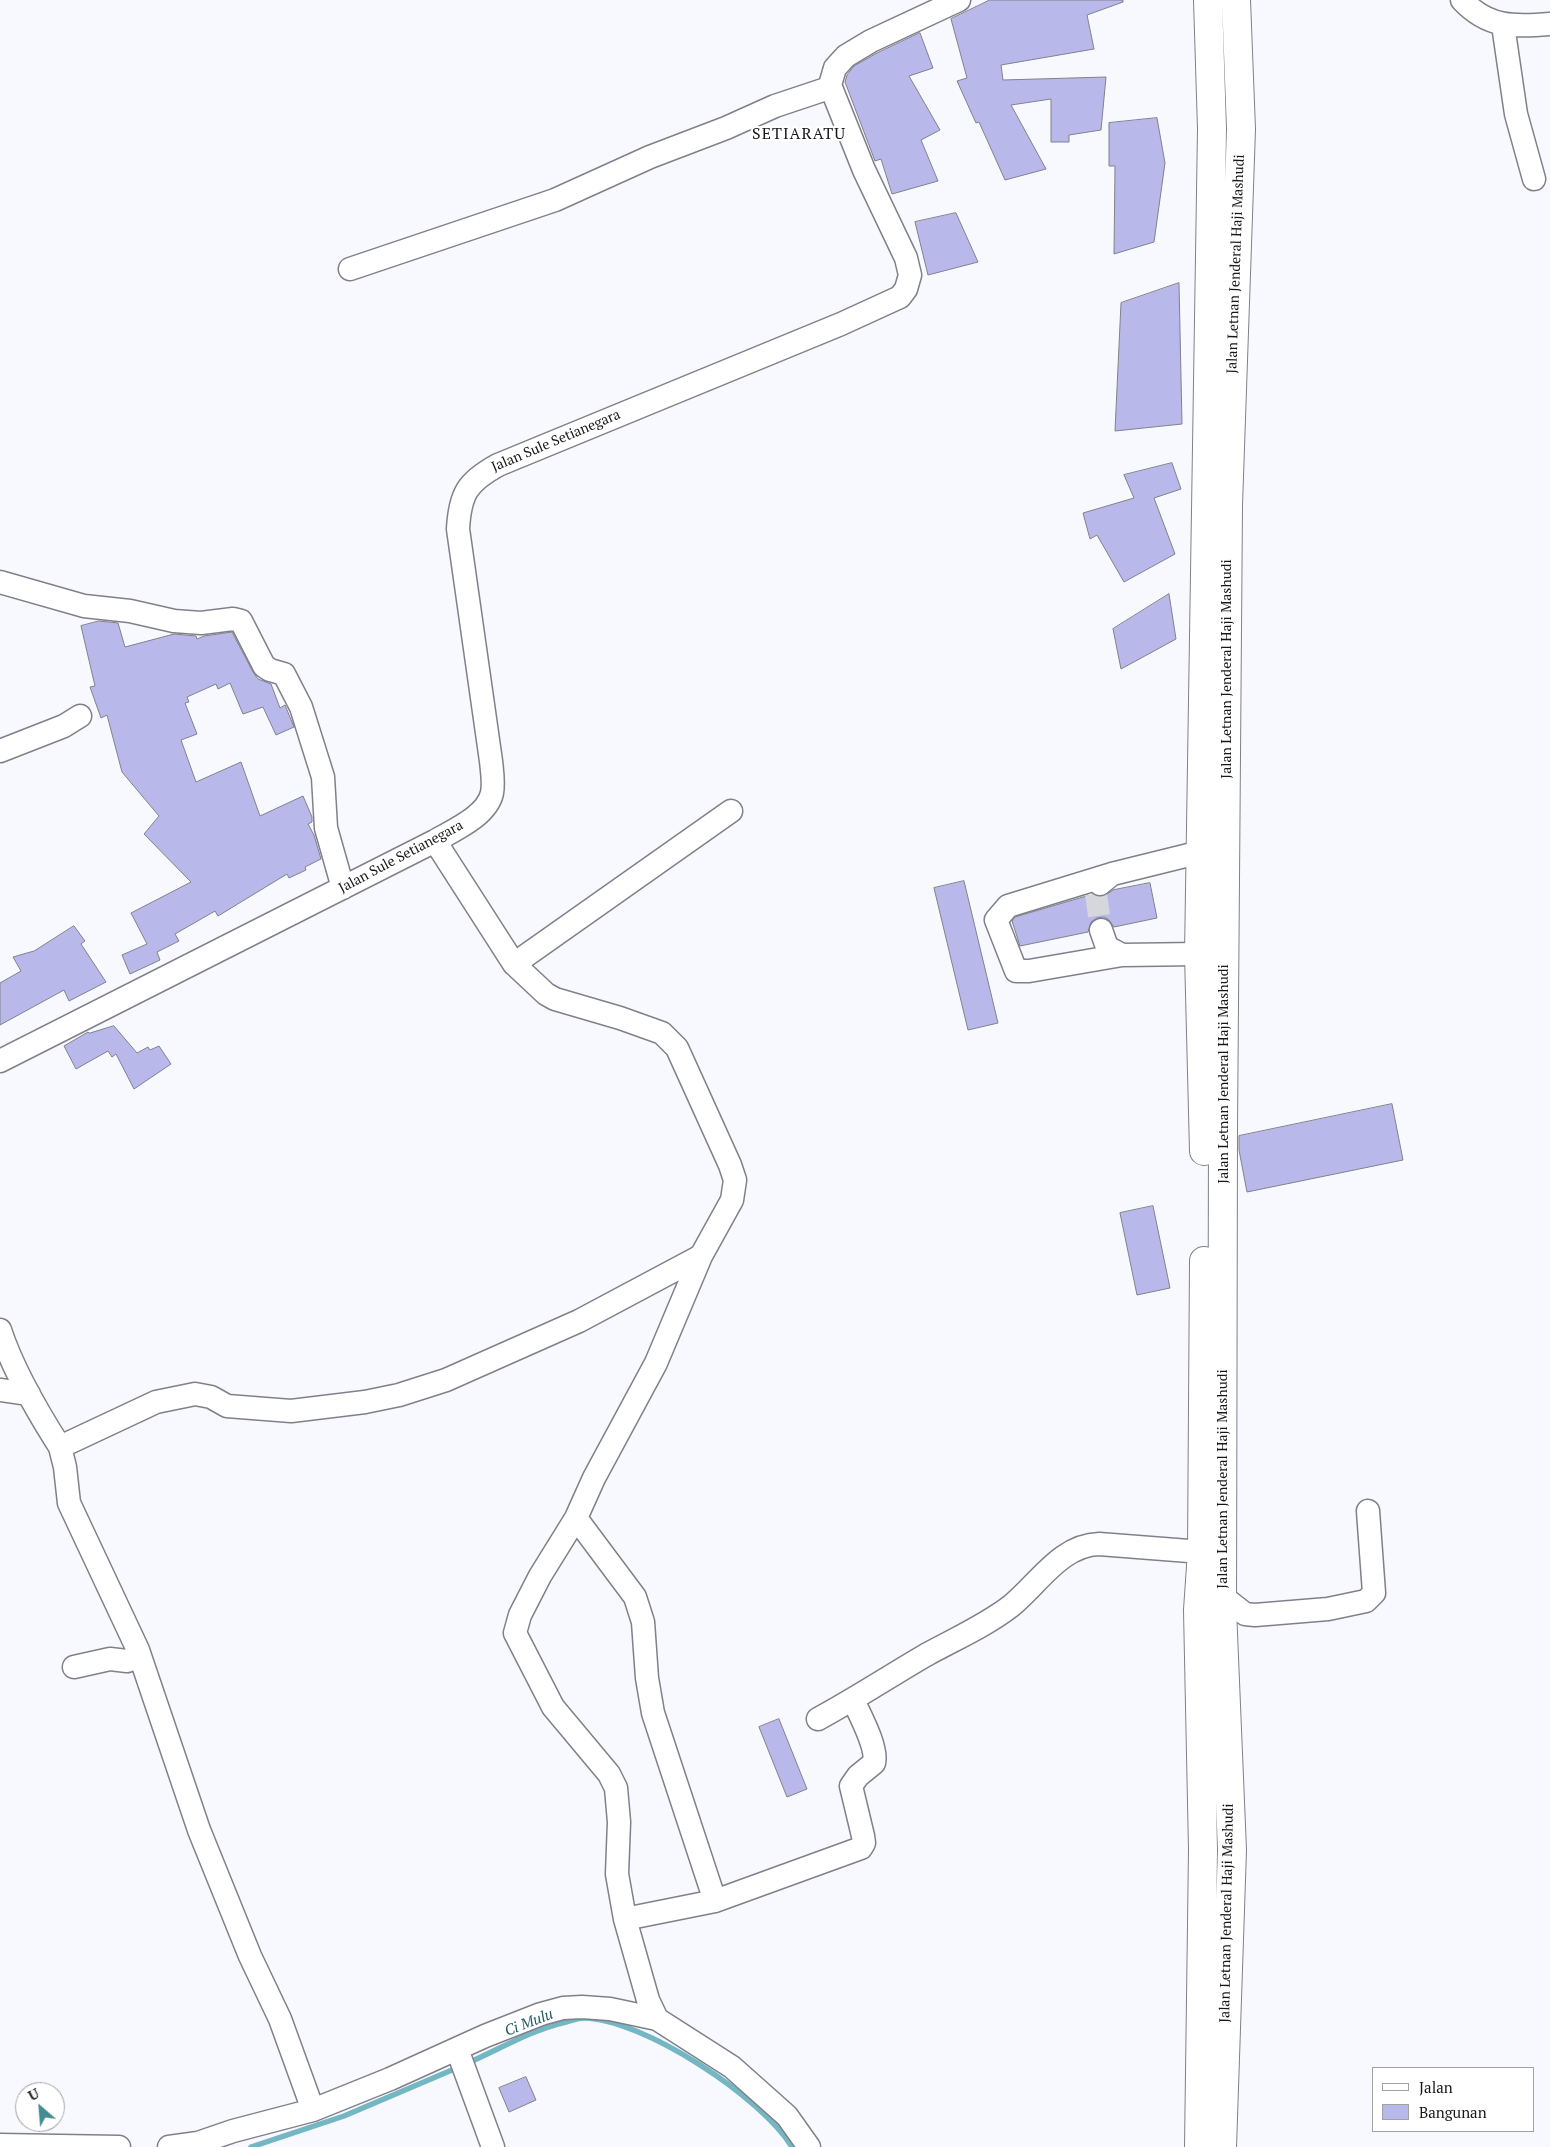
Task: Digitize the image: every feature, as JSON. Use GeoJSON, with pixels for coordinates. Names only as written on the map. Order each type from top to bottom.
{"type":"FeatureCollection","features":[{"type":"Feature","properties":{"kind":"main road","name":"Jalan Letnan Jenderal Haji Mashudi"},"geometry":{"type":"LineString","coordinates":[[1208,0],[1212,129],[1199,954],[1204,1133],[1202,1552],[1214,1605],[1232,1850],[1222,2147]]}},
{"type":"Feature","properties":{"kind":"main road","name":"Jalan Letnan Jenderal Haji Mashudi"},"geometry":{"type":"LineString","coordinates":[[1200,2147],[1202,1850],[1214,1605],[1223,1129],[1228,514],[1241,129],[1236,0]]}},
{"type":"Feature","properties":{"kind":"main road"},"geometry":{"type":"LineString","coordinates":[[1212,129],[1241,129]]}},
{"type":"Feature","properties":{"kind":"street"},"geometry":{"type":"LineString","coordinates":[[350,269],[555,200],[650,157],[726,128],[775,106],[829,88],[835,68],[846,56],[871,41],[960,0]]}},
{"type":"Feature","properties":{"kind":"street"},"geometry":{"type":"LineString","coordinates":[[1462,0],[1470,9],[1503,25],[1516,27],[1550,24]]}},
{"type":"Feature","properties":{"kind":"street"},"geometry":{"type":"LineString","coordinates":[[1503,25],[1516,114],[1534,179]]}},
{"type":"Feature","properties":{"kind":"street","name":"Jalan Sule Setianegara"},"geometry":{"type":"LineString","coordinates":[[1,1059],[435,841],[466,822],[487,805],[493,788],[491,761],[458,529],[463,497],[472,481],[498,465],[841,324],[895,300],[906,289],[910,276],[906,258],[864,170],[829,88]]}},
{"type":"Feature","properties":{"kind":"street"},"geometry":{"type":"LineString","coordinates":[[0,582],[84,606],[130,611],[174,621],[201,623],[233,619],[242,621],[264,666],[284,674],[301,707],[323,777],[326,828],[343,888]]}},
{"type":"Feature","properties":{"kind":"street"},"geometry":{"type":"LineString","coordinates":[[0,751],[64,726],[80,716]]}},
{"type":"Feature","properties":{"kind":"street"},"geometry":{"type":"LineString","coordinates":[[514,964],[731,811]]}},
{"type":"Feature","properties":{"kind":"street"},"geometry":{"type":"LineString","coordinates":[[435,841],[514,964],[534,984],[555,999],[662,1033],[677,1048],[735,1180],[732,1200],[702,1256],[656,1363],[594,1478],[576,1518],[540,1576],[520,1615],[515,1633],[553,1707],[608,1774],[616,1788],[618,1822],[617,1874],[625,1919],[648,2000],[657,2019]]}},
{"type":"Feature","properties":{"kind":"street"},"geometry":{"type":"LineString","coordinates":[[1199,954],[1122,956],[1028,971],[1016,971],[996,920],[1008,906],[1112,874],[1201,852]]}},
{"type":"Feature","properties":{"kind":"street"},"geometry":{"type":"LineString","coordinates":[[1096,894],[1100,884],[1112,874]]}},
{"type":"Feature","properties":{"kind":"street"},"geometry":{"type":"LineString","coordinates":[[1102,930],[1107,947],[1122,956]]}},
{"type":"Feature","properties":{"kind":"street"},"geometry":{"type":"LineString","coordinates":[[60,1447],[156,1402],[195,1394],[211,1397],[227,1406],[291,1411],[365,1402],[399,1395],[446,1380],[579,1321],[702,1256]]}},
{"type":"Feature","properties":{"kind":"street"},"geometry":{"type":"LineString","coordinates":[[0,1330],[9,1354],[29,1394],[60,1447],[65,1468],[68,1497],[74,1515],[140,1656],[199,1830],[250,1956],[278,2012],[313,2110]]}},
{"type":"Feature","properties":{"kind":"street"},"geometry":{"type":"LineString","coordinates":[[0,1390],[29,1394]]}},
{"type":"Feature","properties":{"kind":"street"},"geometry":{"type":"LineString","coordinates":[[1214,1605],[1255,1615],[1328,1609],[1366,1601],[1374,1593],[1368,1511]]}},
{"type":"Feature","properties":{"kind":"street"},"geometry":{"type":"LineString","coordinates":[[576,1518],[635,1596],[643,1622],[646,1678],[652,1713],[715,1901]]}},
{"type":"Feature","properties":{"kind":"street"},"geometry":{"type":"LineString","coordinates":[[818,1720],[926,1655],[990,1622],[1017,1601],[1066,1554],[1082,1546],[1099,1544],[1202,1552]]}},
{"type":"Feature","properties":{"kind":"street"},"geometry":{"type":"LineString","coordinates":[[74,1667],[110,1659],[127,1661],[140,1656]]}},
{"type":"Feature","properties":{"kind":"street"},"geometry":{"type":"LineString","coordinates":[[625,1919],[715,1901],[854,1852],[863,1846],[863,1836],[851,1786],[858,1776],[874,1763],[875,1754],[862,1717],[853,1700]]}},
{"type":"Feature","properties":{"kind":"street"},"geometry":{"type":"LineString","coordinates":[[169,2147],[198,2143],[233,2131],[313,2110],[458,2051],[540,2014],[563,2008],[610,2009],[657,2019],[732,2067],[787,2116],[805,2146]]}},
{"type":"Feature","properties":{"kind":"street"},"geometry":{"type":"LineString","coordinates":[[458,2051],[492,2147]]}},
{"type":"Feature","properties":{"kind":"street"},"geometry":{"type":"LineString","coordinates":[[0,2145],[118,2147]]}},
{"type":"Feature","properties":{"kind":"building"},"geometry":{"type":"Polygon","coordinates":[[[990,0],[1123,0],[1123,2],[1087,15],[1094,49],[1001,65],[1003,80],[1106,77],[1101,130],[1069,135],[1069,142],[1051,142],[1051,99],[1011,105],[1046,169],[1005,180],[979,122],[976,123],[957,81],[967,78],[951,19],[990,0]]]}},
{"type":"Feature","properties":{"kind":"building"},"geometry":{"type":"Polygon","coordinates":[[[920,33],[933,68],[909,76],[940,130],[921,140],[938,181],[892,194],[881,159],[875,161],[845,82],[847,75],[854,66],[920,33]]]}},
{"type":"Feature","properties":{"kind":"building"},"geometry":{"type":"Polygon","coordinates":[[[1157,118],[1165,163],[1154,242],[1114,254],[1115,166],[1109,166],[1109,123],[1157,118]]]}},
{"type":"Feature","properties":{"kind":"building"},"geometry":{"type":"Polygon","coordinates":[[[956,213],[978,262],[928,275],[915,222],[956,213]]]}},
{"type":"Feature","properties":{"kind":"building"},"geometry":{"type":"Polygon","coordinates":[[[1179,283],[1182,424],[1115,431],[1121,303],[1179,283]]]}},
{"type":"Feature","properties":{"kind":"building"},"geometry":{"type":"Polygon","coordinates":[[[1172,463],[1181,489],[1154,498],[1175,554],[1124,582],[1097,535],[1090,539],[1083,513],[1134,498],[1124,475],[1172,463]]]}},
{"type":"Feature","properties":{"kind":"building"},"geometry":{"type":"Polygon","coordinates":[[[1169,594],[1176,639],[1121,669],[1113,629],[1169,594]]]}},
{"type":"Feature","properties":{"kind":"building"},"geometry":{"type":"Polygon","coordinates":[[[99,621],[118,623],[125,647],[174,634],[196,636],[197,639],[204,636],[232,632],[258,679],[271,684],[280,708],[285,705],[294,727],[276,735],[263,707],[243,714],[230,683],[218,689],[216,684],[187,697],[189,702],[185,703],[197,734],[181,740],[196,782],[241,762],[260,816],[303,796],[312,817],[312,822],[308,824],[314,835],[321,859],[305,867],[306,870],[289,878],[287,874],[218,916],[215,911],[175,934],[179,941],[157,952],[160,960],[130,974],[122,955],[147,944],[131,913],[191,882],[144,834],[159,816],[122,772],[107,715],[101,718],[90,687],[95,686],[81,626],[99,621]]]}},
{"type":"Feature","properties":{"kind":"building"},"geometry":{"type":"Polygon","coordinates":[[[964,881],[998,1023],[968,1030],[934,888],[964,881]]]}},
{"type":"Feature","properties":{"kind":"building"},"geometry":{"type":"Polygon","coordinates":[[[1150,883],[1157,918],[1114,927],[1104,917],[1097,918],[1091,922],[1088,932],[1020,946],[1012,921],[1015,917],[1083,897],[1093,895],[1103,897],[1113,890],[1150,883]]]}},
{"type":"Feature","properties":{"kind":"building"},"geometry":{"type":"Polygon","coordinates":[[[74,926],[85,941],[81,944],[106,982],[69,1001],[64,990],[0,1025],[0,983],[21,971],[13,957],[34,951],[74,926]]]}},
{"type":"Feature","properties":{"kind":"building"},"geometry":{"type":"Polygon","coordinates":[[[114,1026],[137,1053],[148,1047],[150,1050],[159,1046],[171,1064],[134,1089],[116,1054],[112,1057],[108,1051],[76,1069],[64,1046],[88,1032],[114,1026]]]}},
{"type":"Feature","properties":{"kind":"building"},"geometry":{"type":"Polygon","coordinates":[[[1392,1104],[1403,1160],[1247,1192],[1239,1150],[1239,1136],[1392,1104]]]}},
{"type":"Feature","properties":{"kind":"building"},"geometry":{"type":"Polygon","coordinates":[[[1153,1206],[1170,1288],[1137,1295],[1120,1213],[1153,1206]]]}},
{"type":"Feature","properties":{"kind":"building"},"geometry":{"type":"Polygon","coordinates":[[[779,1719],[807,1789],[787,1797],[759,1727],[779,1719]]]}},
{"type":"Feature","properties":{"kind":"building"},"geometry":{"type":"Polygon","coordinates":[[[526,2077],[536,2100],[509,2112],[499,2088],[526,2077]]]}},
{"type":"Feature","properties":{"kind":"waterway","name":"Ci Mulu"},"geometry":{"type":"LineString","coordinates":[[468,2063],[553,2025],[582,2018],[609,2022],[668,2046],[729,2084],[777,2127],[792,2147]]}},
{"type":"Feature","properties":{"kind":"waterway","name":"Ci Mulu"},"geometry":{"type":"LineString","coordinates":[[251,2147],[344,2116],[459,2067]]}},
{"type":"Feature","properties":{"kind":"tunnel"},"geometry":{"type":"LineString","coordinates":[[1096,894],[1101,930]]}},
{"type":"Feature","properties":{"kind":"district","name":"SETIARATU"},"geometry":{"type":"Point","coordinates":[799,134]}}]}
